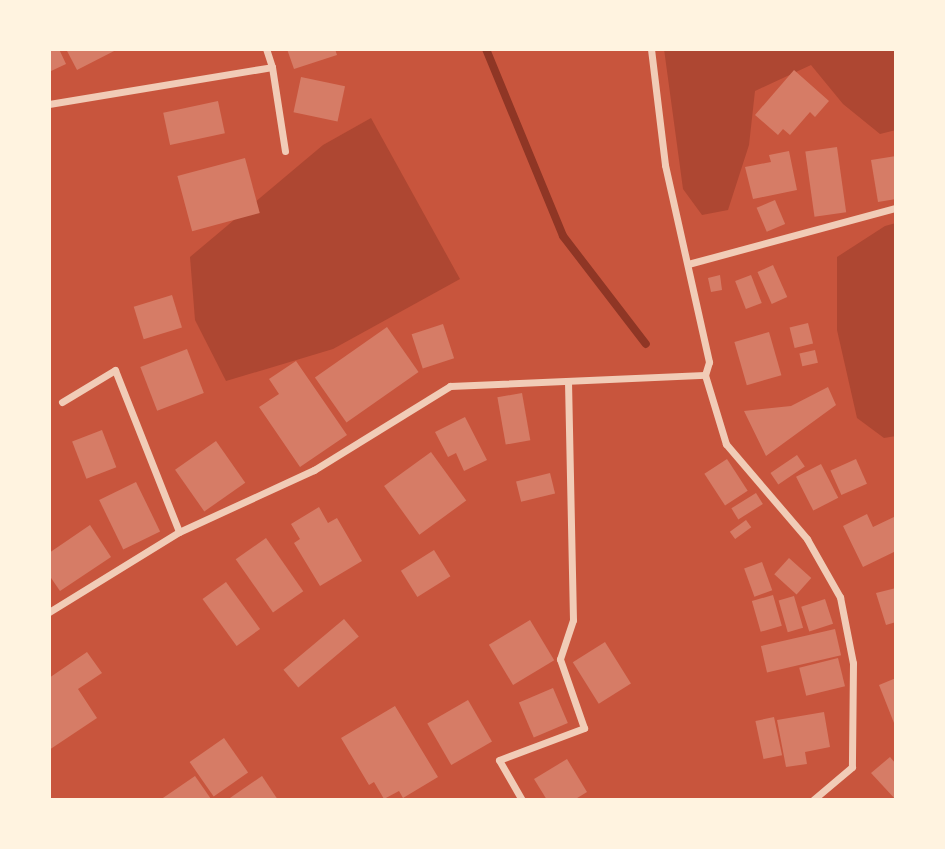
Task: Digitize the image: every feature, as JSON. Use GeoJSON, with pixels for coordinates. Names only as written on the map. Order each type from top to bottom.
{"type":"FeatureCollection","features":[{"type":"Feature","properties":{"kind":"street"},"geometry":{"type":"LineString","coordinates":[[266,49],[272,67],[285,151]]}},
{"type":"Feature","properties":{"kind":"street"},"geometry":{"type":"LineString","coordinates":[[651,49],[665,165],[709,362],[705,375],[726,443],[807,539],[840,597],[853,663],[852,767],[813,800]]}},
{"type":"Feature","properties":{"kind":"street"},"geometry":{"type":"LineString","coordinates":[[49,104],[272,67]]}},
{"type":"Feature","properties":{"kind":"street"},"geometry":{"type":"LineString","coordinates":[[688,264],[896,208]]}},
{"type":"Feature","properties":{"kind":"street"},"geometry":{"type":"LineString","coordinates":[[62,401],[115,370],[179,532]]}},
{"type":"Feature","properties":{"kind":"street"},"geometry":{"type":"LineString","coordinates":[[49,612],[179,532],[314,470],[450,386],[705,375]]}},
{"type":"Feature","properties":{"kind":"street"},"geometry":{"type":"LineString","coordinates":[[522,800],[499,760],[584,728],[560,659],[573,620],[568,381]]}},
{"type":"Feature","properties":{"kind":"shaded area"},"geometry":{"type":"Polygon","coordinates":[[[664,49],[896,49],[896,130],[880,134],[843,104],[811,65],[755,91],[749,145],[728,210],[702,215],[683,189],[664,49]]]}},
{"type":"Feature","properties":{"kind":"shaded area"},"geometry":{"type":"Polygon","coordinates":[[[371,118],[460,279],[333,349],[226,381],[195,320],[190,257],[323,145],[371,118]]]}},
{"type":"Feature","properties":{"kind":"shaded area"},"geometry":{"type":"Polygon","coordinates":[[[896,223],[896,436],[884,438],[857,418],[837,330],[837,257],[885,226],[896,223]]]}},
{"type":"Feature","properties":{"kind":"building"},"geometry":{"type":"Polygon","coordinates":[[[49,49],[59,49],[66,64],[49,72],[49,49]]]}},
{"type":"Feature","properties":{"kind":"building"},"geometry":{"type":"Polygon","coordinates":[[[66,49],[118,49],[77,70],[66,49]]]}},
{"type":"Feature","properties":{"kind":"building"},"geometry":{"type":"Polygon","coordinates":[[[287,49],[335,49],[337,55],[294,69],[287,49]]]}},
{"type":"Feature","properties":{"kind":"building"},"geometry":{"type":"Polygon","coordinates":[[[794,70],[829,101],[815,117],[810,112],[790,135],[783,129],[778,135],[755,115],[794,70]]]}},
{"type":"Feature","properties":{"kind":"building"},"geometry":{"type":"Polygon","coordinates":[[[301,77],[345,86],[338,122],[294,112],[301,77]]]}},
{"type":"Feature","properties":{"kind":"building"},"geometry":{"type":"Polygon","coordinates":[[[218,101],[225,133],[170,145],[163,113],[218,101]]]}},
{"type":"Feature","properties":{"kind":"building"},"geometry":{"type":"Polygon","coordinates":[[[837,147],[846,212],[814,217],[805,151],[837,147]]]}},
{"type":"Feature","properties":{"kind":"building"},"geometry":{"type":"Polygon","coordinates":[[[789,151],[797,190],[753,199],[745,167],[771,162],[769,155],[789,151]]]}},
{"type":"Feature","properties":{"kind":"building"},"geometry":{"type":"Polygon","coordinates":[[[896,156],[896,199],[878,202],[871,160],[896,156]]]}},
{"type":"Feature","properties":{"kind":"building"},"geometry":{"type":"Polygon","coordinates":[[[245,158],[260,213],[192,231],[177,176],[245,158]]]}},
{"type":"Feature","properties":{"kind":"building"},"geometry":{"type":"Polygon","coordinates":[[[775,200],[785,224],[767,232],[757,208],[775,200]]]}},
{"type":"Feature","properties":{"kind":"building"},"geometry":{"type":"Polygon","coordinates":[[[773,265],[787,297],[772,304],[757,272],[773,265]]]}},
{"type":"Feature","properties":{"kind":"building"},"geometry":{"type":"Polygon","coordinates":[[[720,275],[722,290],[711,292],[708,278],[720,275]]]}},
{"type":"Feature","properties":{"kind":"building"},"geometry":{"type":"Polygon","coordinates":[[[751,275],[762,303],[746,309],[735,281],[751,275]]]}},
{"type":"Feature","properties":{"kind":"building"},"geometry":{"type":"Polygon","coordinates":[[[172,295],[182,328],[144,339],[134,307],[172,295]]]}},
{"type":"Feature","properties":{"kind":"building"},"geometry":{"type":"Polygon","coordinates":[[[808,323],[813,343],[795,348],[790,328],[808,323]]]}},
{"type":"Feature","properties":{"kind":"building"},"geometry":{"type":"Polygon","coordinates":[[[443,324],[454,358],[423,368],[412,334],[443,324]]]}},
{"type":"Feature","properties":{"kind":"building"},"geometry":{"type":"Polygon","coordinates":[[[387,327],[419,372],[346,423],[315,377],[387,327]]]}},
{"type":"Feature","properties":{"kind":"building"},"geometry":{"type":"Polygon","coordinates":[[[769,332],[781,375],[747,385],[734,342],[769,332]]]}},
{"type":"Feature","properties":{"kind":"building"},"geometry":{"type":"Polygon","coordinates":[[[187,349],[204,393],[157,411],[140,367],[187,349]]]}},
{"type":"Feature","properties":{"kind":"building"},"geometry":{"type":"Polygon","coordinates":[[[815,350],[818,363],[802,366],[799,354],[815,350]]]}},
{"type":"Feature","properties":{"kind":"building"},"geometry":{"type":"Polygon","coordinates":[[[296,361],[347,435],[300,467],[259,407],[279,394],[269,379],[296,361]]]}},
{"type":"Feature","properties":{"kind":"building"},"geometry":{"type":"Polygon","coordinates":[[[828,387],[836,405],[766,456],[744,411],[791,406],[828,387]]]}},
{"type":"Feature","properties":{"kind":"building"},"geometry":{"type":"Polygon","coordinates":[[[522,393],[530,440],[506,445],[497,397],[522,393]]]}},
{"type":"Feature","properties":{"kind":"building"},"geometry":{"type":"Polygon","coordinates":[[[465,417],[487,460],[464,471],[456,453],[448,457],[435,432],[465,417]]]}},
{"type":"Feature","properties":{"kind":"building"},"geometry":{"type":"Polygon","coordinates":[[[102,430],[116,467],[86,479],[72,441],[102,430]]]}},
{"type":"Feature","properties":{"kind":"building"},"geometry":{"type":"Polygon","coordinates":[[[216,441],[245,483],[204,511],[175,470],[216,441]]]}},
{"type":"Feature","properties":{"kind":"building"},"geometry":{"type":"Polygon","coordinates":[[[431,452],[466,501],[419,535],[384,486],[431,452]]]}},
{"type":"Feature","properties":{"kind":"building"},"geometry":{"type":"Polygon","coordinates":[[[797,455],[805,467],[778,485],[770,473],[797,455]]]}},
{"type":"Feature","properties":{"kind":"building"},"geometry":{"type":"Polygon","coordinates":[[[727,459],[748,491],[725,506],[704,474],[727,459]]]}},
{"type":"Feature","properties":{"kind":"building"},"geometry":{"type":"Polygon","coordinates":[[[856,459],[867,484],[841,495],[830,470],[856,459]]]}},
{"type":"Feature","properties":{"kind":"building"},"geometry":{"type":"Polygon","coordinates":[[[821,464],[838,498],[813,511],[796,477],[821,464]]]}},
{"type":"Feature","properties":{"kind":"building"},"geometry":{"type":"Polygon","coordinates":[[[550,473],[555,493],[521,502],[516,481],[550,473]]]}},
{"type":"Feature","properties":{"kind":"building"},"geometry":{"type":"Polygon","coordinates":[[[136,482],[160,531],[123,549],[99,500],[136,482]]]}},
{"type":"Feature","properties":{"kind":"building"},"geometry":{"type":"Polygon","coordinates":[[[756,493],[763,504],[738,519],[731,508],[756,493]]]}},
{"type":"Feature","properties":{"kind":"building"},"geometry":{"type":"Polygon","coordinates":[[[319,507],[328,523],[337,518],[362,561],[320,586],[294,543],[300,539],[291,524],[319,507]]]}},
{"type":"Feature","properties":{"kind":"building"},"geometry":{"type":"Polygon","coordinates":[[[867,514],[873,527],[896,516],[896,551],[863,567],[843,526],[867,514]]]}},
{"type":"Feature","properties":{"kind":"building"},"geometry":{"type":"Polygon","coordinates":[[[746,520],[751,527],[735,539],[730,532],[746,520]]]}},
{"type":"Feature","properties":{"kind":"building"},"geometry":{"type":"Polygon","coordinates":[[[90,525],[111,557],[60,591],[49,575],[49,553],[90,525]]]}},
{"type":"Feature","properties":{"kind":"building"},"geometry":{"type":"Polygon","coordinates":[[[266,538],[303,591],[273,612],[236,559],[266,538]]]}},
{"type":"Feature","properties":{"kind":"building"},"geometry":{"type":"Polygon","coordinates":[[[434,550],[450,576],[417,597],[401,571],[434,550]]]}},
{"type":"Feature","properties":{"kind":"building"},"geometry":{"type":"Polygon","coordinates":[[[789,558],[811,578],[797,594],[774,574],[789,558]]]}},
{"type":"Feature","properties":{"kind":"building"},"geometry":{"type":"Polygon","coordinates":[[[762,562],[772,590],[754,597],[744,568],[762,562]]]}},
{"type":"Feature","properties":{"kind":"building"},"geometry":{"type":"Polygon","coordinates":[[[226,582],[260,629],[237,646],[203,599],[226,582]]]}},
{"type":"Feature","properties":{"kind":"building"},"geometry":{"type":"Polygon","coordinates":[[[896,588],[896,622],[886,625],[876,593],[896,588]]]}},
{"type":"Feature","properties":{"kind":"building"},"geometry":{"type":"Polygon","coordinates":[[[773,595],[782,626],[761,632],[752,601],[773,595]]]}},
{"type":"Feature","properties":{"kind":"building"},"geometry":{"type":"Polygon","coordinates":[[[794,596],[803,628],[788,632],[779,600],[794,596]]]}},
{"type":"Feature","properties":{"kind":"building"},"geometry":{"type":"Polygon","coordinates":[[[825,599],[833,624],[809,631],[801,607],[825,599]]]}},
{"type":"Feature","properties":{"kind":"building"},"geometry":{"type":"Polygon","coordinates":[[[344,619],[359,637],[298,687],[283,670],[344,619]]]}},
{"type":"Feature","properties":{"kind":"building"},"geometry":{"type":"Polygon","coordinates":[[[530,620],[554,660],[513,685],[489,645],[530,620]]]}},
{"type":"Feature","properties":{"kind":"building"},"geometry":{"type":"Polygon","coordinates":[[[835,629],[841,655],[767,672],[761,646],[835,629]]]}},
{"type":"Feature","properties":{"kind":"building"},"geometry":{"type":"Polygon","coordinates":[[[605,642],[631,684],[599,704],[573,662],[605,642]]]}},
{"type":"Feature","properties":{"kind":"building"},"geometry":{"type":"Polygon","coordinates":[[[87,652],[102,673],[78,689],[97,718],[49,750],[49,678],[87,652]]]}},
{"type":"Feature","properties":{"kind":"building"},"geometry":{"type":"Polygon","coordinates":[[[838,658],[845,686],[806,696],[799,668],[838,658]]]}},
{"type":"Feature","properties":{"kind":"building"},"geometry":{"type":"Polygon","coordinates":[[[896,678],[896,728],[879,685],[896,678]]]}},
{"type":"Feature","properties":{"kind":"building"},"geometry":{"type":"Polygon","coordinates":[[[553,688],[568,723],[534,737],[519,702],[553,688]]]}},
{"type":"Feature","properties":{"kind":"building"},"geometry":{"type":"Polygon","coordinates":[[[468,700],[492,742],[451,765],[427,724],[468,700]]]}},
{"type":"Feature","properties":{"kind":"building"},"geometry":{"type":"Polygon","coordinates":[[[395,706],[438,777],[403,798],[399,791],[384,799],[374,782],[369,785],[341,738],[395,706]]]}},
{"type":"Feature","properties":{"kind":"building"},"geometry":{"type":"Polygon","coordinates":[[[824,712],[830,747],[805,752],[807,764],[786,767],[777,720],[824,712]]]}},
{"type":"Feature","properties":{"kind":"building"},"geometry":{"type":"Polygon","coordinates":[[[774,717],[782,755],[764,759],[755,721],[774,717]]]}},
{"type":"Feature","properties":{"kind":"building"},"geometry":{"type":"Polygon","coordinates":[[[224,738],[248,772],[214,796],[190,762],[224,738]]]}},
{"type":"Feature","properties":{"kind":"building"},"geometry":{"type":"Polygon","coordinates":[[[890,757],[896,764],[896,800],[871,773],[890,757]]]}},
{"type":"Feature","properties":{"kind":"building"},"geometry":{"type":"Polygon","coordinates":[[[567,759],[587,792],[574,800],[547,800],[534,779],[567,759]]]}},
{"type":"Feature","properties":{"kind":"building"},"geometry":{"type":"Polygon","coordinates":[[[195,776],[211,799],[160,800],[195,776]]]}},
{"type":"Feature","properties":{"kind":"building"},"geometry":{"type":"Polygon","coordinates":[[[262,776],[278,800],[227,800],[262,776]]]}},
{"type":"Feature","properties":{"kind":"waterway"},"geometry":{"type":"LineString","coordinates":[[486,49],[563,236],[646,344]]}}]}
